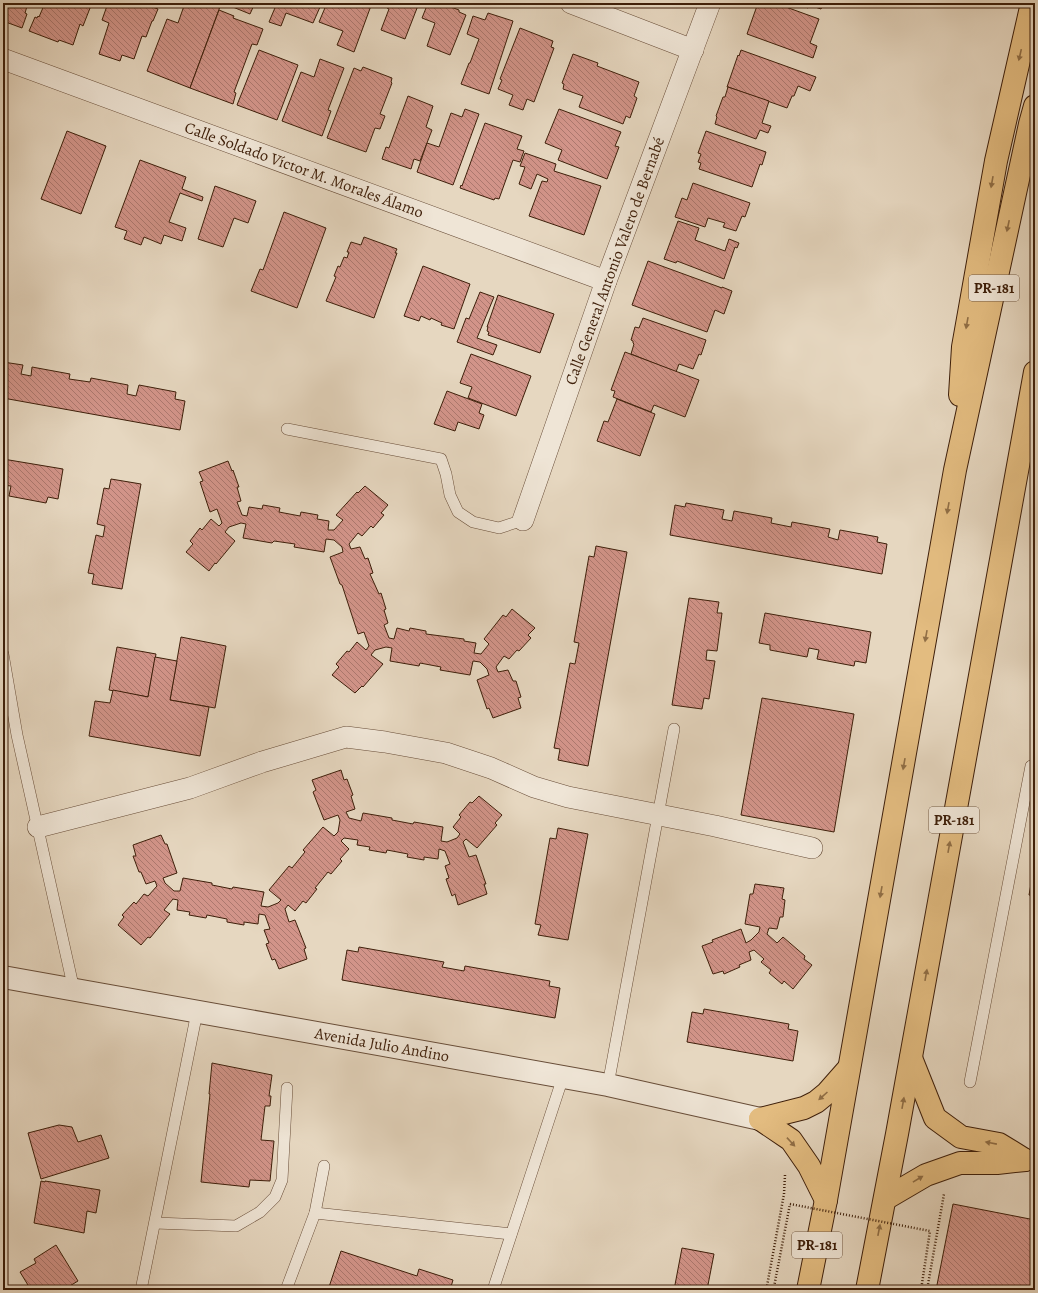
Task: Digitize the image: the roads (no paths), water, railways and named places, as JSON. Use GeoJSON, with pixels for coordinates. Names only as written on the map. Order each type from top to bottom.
{"type":"FeatureCollection","features":[{"type":"Feature","properties":{"kind":"highway"},"geometry":{"type":"LineString","coordinates":[[955,470],[963,347],[996,161],[1032,3]]}},
{"type":"Feature","properties":{"kind":"highway","name":"PR-181"},"geometry":{"type":"LineString","coordinates":[[808,1290],[826,1200],[955,470],[1026,140],[1035,106]]}},
{"type":"Feature","properties":{"kind":"highway","name":"PR-181"},"geometry":{"type":"LineString","coordinates":[[867,1290],[911,1058],[1035,372]]}},
{"type":"Feature","properties":{"kind":"highway"},"geometry":{"type":"LineString","coordinates":[[911,1058],[935,1118],[961,1137],[998,1144],[1030,1161]]}},
{"type":"Feature","properties":{"kind":"highway"},"geometry":{"type":"LineString","coordinates":[[760,1119],[804,1108],[816,1102],[827,1093],[849,1068]]}},
{"type":"Feature","properties":{"kind":"highway"},"geometry":{"type":"LineString","coordinates":[[760,1119],[791,1140],[809,1166],[826,1200]]}},
{"type":"Feature","properties":{"kind":"highway"},"geometry":{"type":"LineString","coordinates":[[885,1199],[926,1175],[960,1162],[997,1163],[1030,1161]]}},
{"type":"Feature","properties":{"kind":"street"},"geometry":{"type":"LineString","coordinates":[[571,3],[693,50]]}},
{"type":"Feature","properties":{"kind":"street","name":"Calle General Antonio Valero de Bernabé"},"geometry":{"type":"LineString","coordinates":[[523,520],[606,281],[710,3]]}},
{"type":"Feature","properties":{"kind":"street","name":"Calle Soldado Víctor M. Morales Álamo"},"geometry":{"type":"LineString","coordinates":[[3,59],[606,281]]}},
{"type":"Feature","properties":{"kind":"street"},"geometry":{"type":"LineString","coordinates":[[38,827],[190,788],[262,762],[346,737],[385,742],[446,753],[491,768],[534,787],[568,797],[714,826],[812,848]]}},
{"type":"Feature","properties":{"kind":"street","name":"Avenida Julio Andino"},"geometry":{"type":"LineString","coordinates":[[3,977],[608,1085],[760,1119]]}},
{"type":"Feature","properties":{"kind":"lane"},"geometry":{"type":"LineString","coordinates":[[287,430],[441,459],[446,474],[450,495],[458,512],[473,522],[499,528],[523,520]]}},
{"type":"Feature","properties":{"kind":"lane"},"geometry":{"type":"LineString","coordinates":[[3,654],[17,735],[74,990]]}},
{"type":"Feature","properties":{"kind":"lane"},"geometry":{"type":"LineString","coordinates":[[608,1085],[674,729]]}},
{"type":"Feature","properties":{"kind":"lane"},"geometry":{"type":"LineString","coordinates":[[970,1082],[1031,766],[1035,767]]}},
{"type":"Feature","properties":{"kind":"lane"},"geometry":{"type":"LineString","coordinates":[[141,1290],[197,1012]]}},
{"type":"Feature","properties":{"kind":"lane"},"geometry":{"type":"LineString","coordinates":[[493,1290],[563,1077]]}},
{"type":"Feature","properties":{"kind":"lane"},"geometry":{"type":"LineString","coordinates":[[155,1223],[236,1226],[260,1212],[275,1197],[282,1180],[287,1088]]}},
{"type":"Feature","properties":{"kind":"lane"},"geometry":{"type":"LineString","coordinates":[[286,1290],[315,1213],[324,1166]]}},
{"type":"Feature","properties":{"kind":"lane"},"geometry":{"type":"LineString","coordinates":[[315,1213],[511,1234]]}}]}
